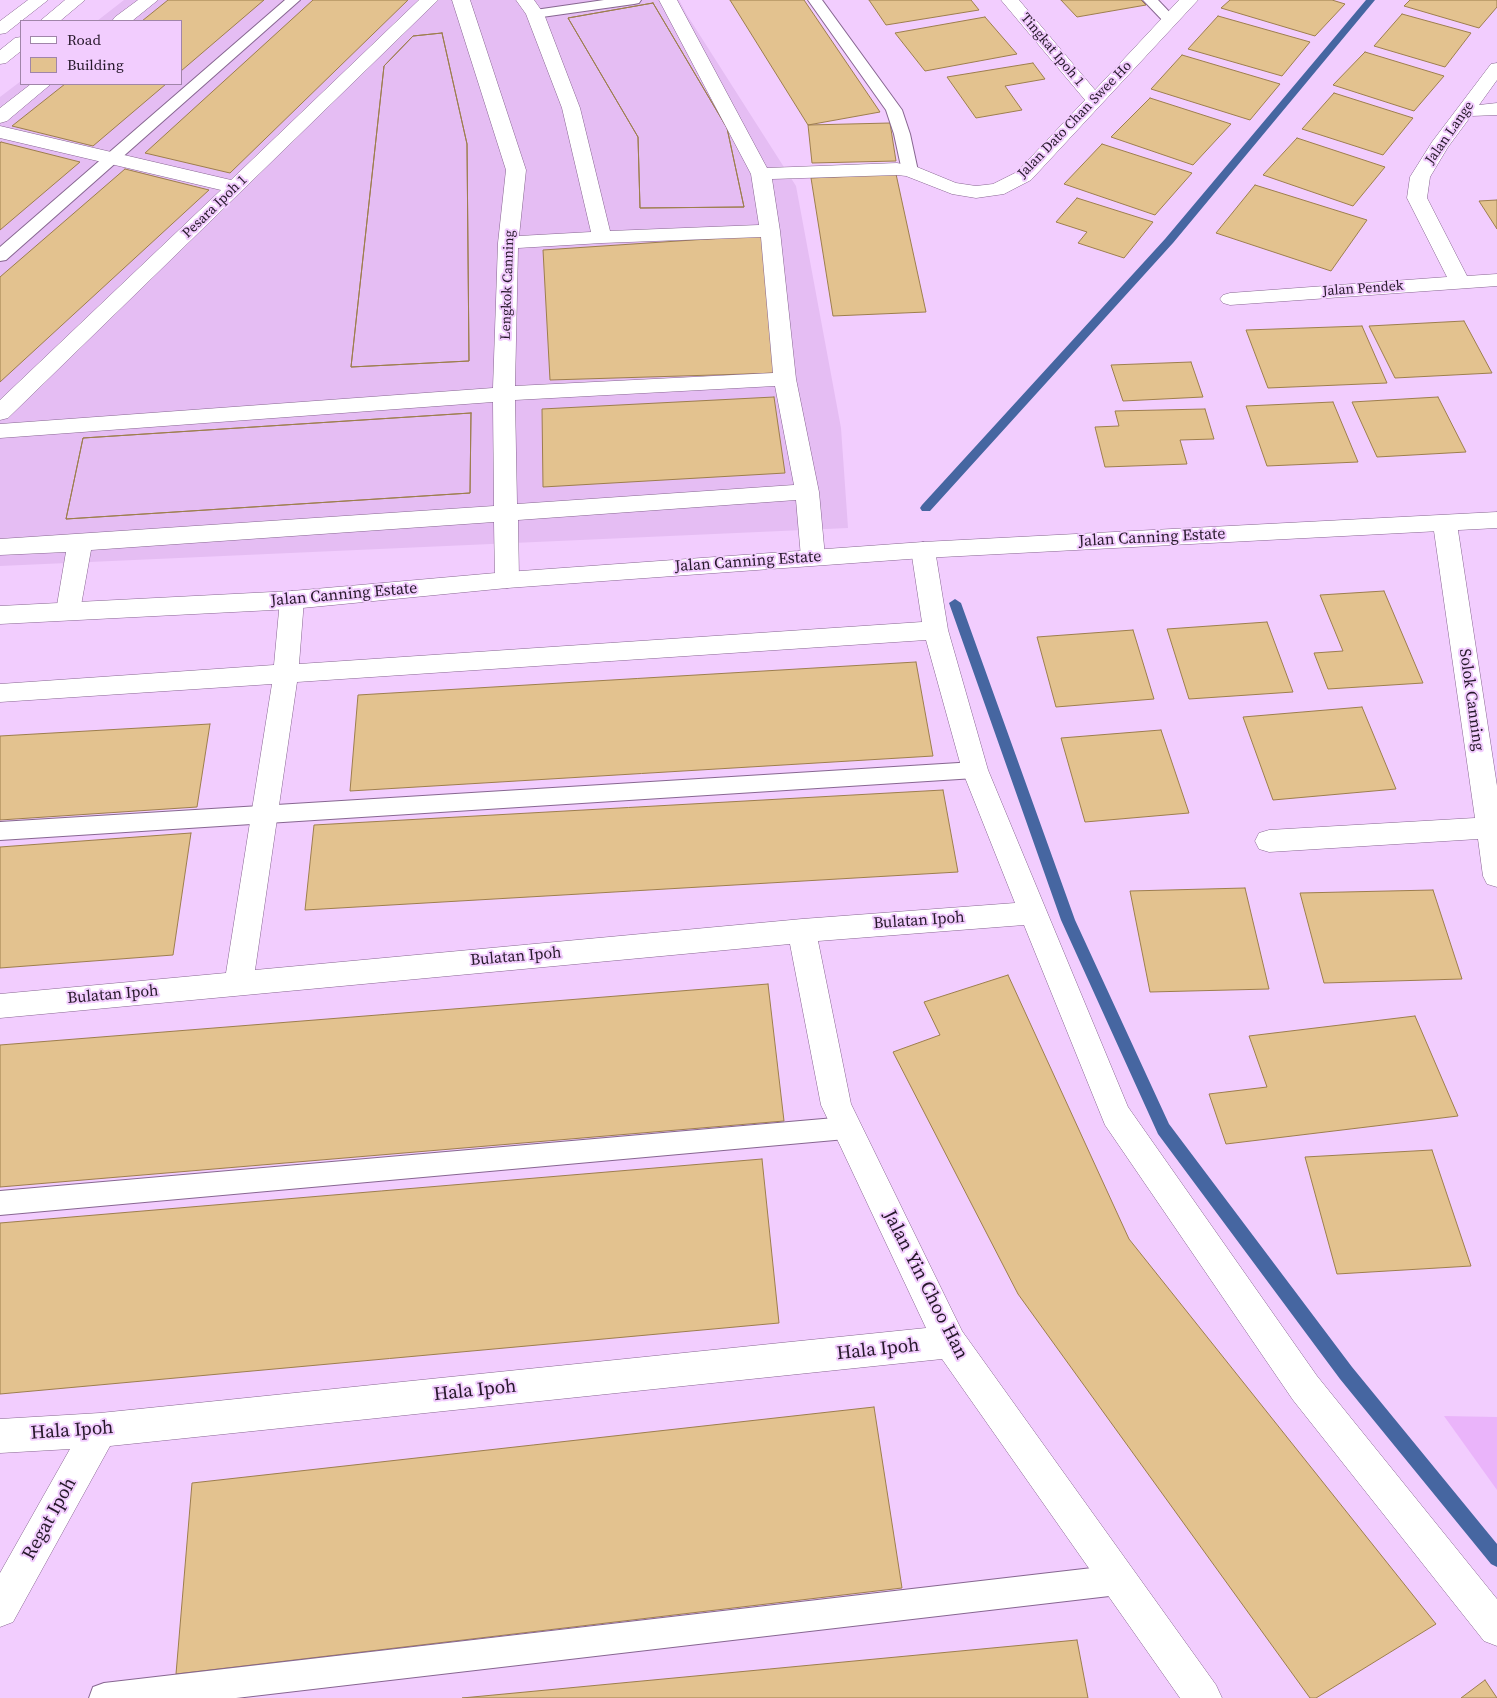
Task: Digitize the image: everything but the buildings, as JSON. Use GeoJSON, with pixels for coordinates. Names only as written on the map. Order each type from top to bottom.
{"type":"FeatureCollection","features":[{"type":"Feature","properties":{"kind":"street"},"geometry":{"type":"LineString","coordinates":[[0,29],[39,0]]}},
{"type":"Feature","properties":{"kind":"street"},"geometry":{"type":"LineString","coordinates":[[49,20],[76,0]]}},
{"type":"Feature","properties":{"kind":"street"},"geometry":{"type":"LineString","coordinates":[[122,20],[148,0]]}},
{"type":"Feature","properties":{"kind":"street","name":"Pesara Ipoh 1"},"geometry":{"type":"LineString","coordinates":[[0,413],[429,0]]}},
{"type":"Feature","properties":{"kind":"street","name":"Lengkok Canning"},"geometry":{"type":"LineString","coordinates":[[461,0],[516,170],[508,243],[504,394],[507,580]]}},
{"type":"Feature","properties":{"kind":"street"},"geometry":{"type":"LineString","coordinates":[[668,0],[761,174],[770,230],[786,379],[807,492],[813,557]]}},
{"type":"Feature","properties":{"kind":"street","name":"Tingkat Ipoh 1"},"geometry":{"type":"LineString","coordinates":[[1010,0],[1094,100]]}},
{"type":"Feature","properties":{"kind":"street","name":"Jalan Dato Chan Swee Ho"},"geometry":{"type":"LineString","coordinates":[[761,174],[890,169],[910,171],[952,188],[976,192],[997,190],[1024,176],[1189,0]]}},
{"type":"Feature","properties":{"kind":"street"},"geometry":{"type":"LineString","coordinates":[[530,7],[571,108],[602,237]]}},
{"type":"Feature","properties":{"kind":"street"},"geometry":{"type":"LineString","coordinates":[[0,58],[20,43]]}},
{"type":"Feature","properties":{"kind":"street","name":"Jalan Lange"},"geometry":{"type":"LineString","coordinates":[[1460,282],[1417,198],[1420,176],[1438,146],[1497,68]]}},
{"type":"Feature","properties":{"kind":"street"},"geometry":{"type":"LineString","coordinates":[[0,116],[41,85]]}},
{"type":"Feature","properties":{"kind":"street"},"geometry":{"type":"LineString","coordinates":[[1465,111],[1497,109]]}},
{"type":"Feature","properties":{"kind":"street"},"geometry":{"type":"LineString","coordinates":[[0,132],[235,187]]}},
{"type":"Feature","properties":{"kind":"street"},"geometry":{"type":"LineString","coordinates":[[508,243],[770,230]]}},
{"type":"Feature","properties":{"kind":"street","name":"Jalan Pendek"},"geometry":{"type":"LineString","coordinates":[[1230,299],[1497,280]]}},
{"type":"Feature","properties":{"kind":"street"},"geometry":{"type":"LineString","coordinates":[[0,431],[504,394],[786,379]]}},
{"type":"Feature","properties":{"kind":"street"},"geometry":{"type":"LineString","coordinates":[[0,547],[807,492]]}},
{"type":"Feature","properties":{"kind":"street","name":"Jalan Canning Estate"},"geometry":{"type":"LineString","coordinates":[[0,615],[292,600],[507,580],[923,550],[1497,520]]}},
{"type":"Feature","properties":{"kind":"street","name":"Solok Canning"},"geometry":{"type":"LineString","coordinates":[[1445,524],[1497,876]]}},
{"type":"Feature","properties":{"kind":"street"},"geometry":{"type":"LineString","coordinates":[[68,611],[80,543]]}},
{"type":"Feature","properties":{"kind":"street"},"geometry":{"type":"LineString","coordinates":[[923,550],[936,630],[975,770],[1116,1116],[1304,1388],[1497,1628]]}},
{"type":"Feature","properties":{"kind":"street"},"geometry":{"type":"LineString","coordinates":[[240,983],[286,673],[292,600]]}},
{"type":"Feature","properties":{"kind":"street"},"geometry":{"type":"LineString","coordinates":[[0,693],[936,630]]}},
{"type":"Feature","properties":{"kind":"street"},"geometry":{"type":"LineString","coordinates":[[1269,841],[1489,828]]}},
{"type":"Feature","properties":{"kind":"street","name":"Bulatan Ipoh"},"geometry":{"type":"LineString","coordinates":[[0,1006],[802,930],[1032,913]]}},
{"type":"Feature","properties":{"kind":"street","name":"Jalan Yin Choo Han"},"geometry":{"type":"LineString","coordinates":[[802,930],[836,1105],[950,1342],[1203,1698]]}},
{"type":"Feature","properties":{"kind":"street","name":"Hala Ipoh"},"geometry":{"type":"LineString","coordinates":[[0,1436],[100,1430],[950,1342]]}},
{"type":"Feature","properties":{"kind":"street","name":"Regat Ipoh"},"geometry":{"type":"LineString","coordinates":[[0,1609],[100,1430]]}},
{"type":"Feature","properties":{"kind":"lane"},"geometry":{"type":"LineString","coordinates":[[0,256],[114,159],[293,0]]}},
{"type":"Feature","properties":{"kind":"lane"},"geometry":{"type":"LineString","coordinates":[[530,7],[634,0]]}},
{"type":"Feature","properties":{"kind":"lane"},"geometry":{"type":"LineString","coordinates":[[815,0],[894,110],[902,134],[910,171]]}},
{"type":"Feature","properties":{"kind":"lane"},"geometry":{"type":"LineString","coordinates":[[1150,0],[1170,20]]}},
{"type":"Feature","properties":{"kind":"lane"},"geometry":{"type":"LineString","coordinates":[[0,831],[975,770]]}},
{"type":"Feature","properties":{"kind":"lane"},"geometry":{"type":"LineString","coordinates":[[0,1203],[846,1128]]}},
{"type":"Feature","properties":{"kind":"lane"},"geometry":{"type":"LineString","coordinates":[[104,1698],[1118,1580]]}},
{"type":"Feature","properties":{"kind":"shaded area"},"geometry":{"type":"Polygon","coordinates":[[[124,0],[679,0],[796,186],[841,428],[848,528],[0,566],[0,97],[20,82],[20,85],[182,85],[182,20],[98,20],[124,0]]]}},
{"type":"Feature","properties":{"kind":"shaded area"},"geometry":{"type":"Polygon","coordinates":[[[1444,1416],[1497,1417],[1497,1490],[1444,1416]]]}},
{"type":"Feature","properties":{"kind":"waterway"},"geometry":{"type":"LineString","coordinates":[[926,508],[1169,241],[1371,0]]}},
{"type":"Feature","properties":{"kind":"waterway"},"geometry":{"type":"LineString","coordinates":[[955,603],[1068,920],[1163,1129],[1346,1373],[1497,1558]]}}]}
